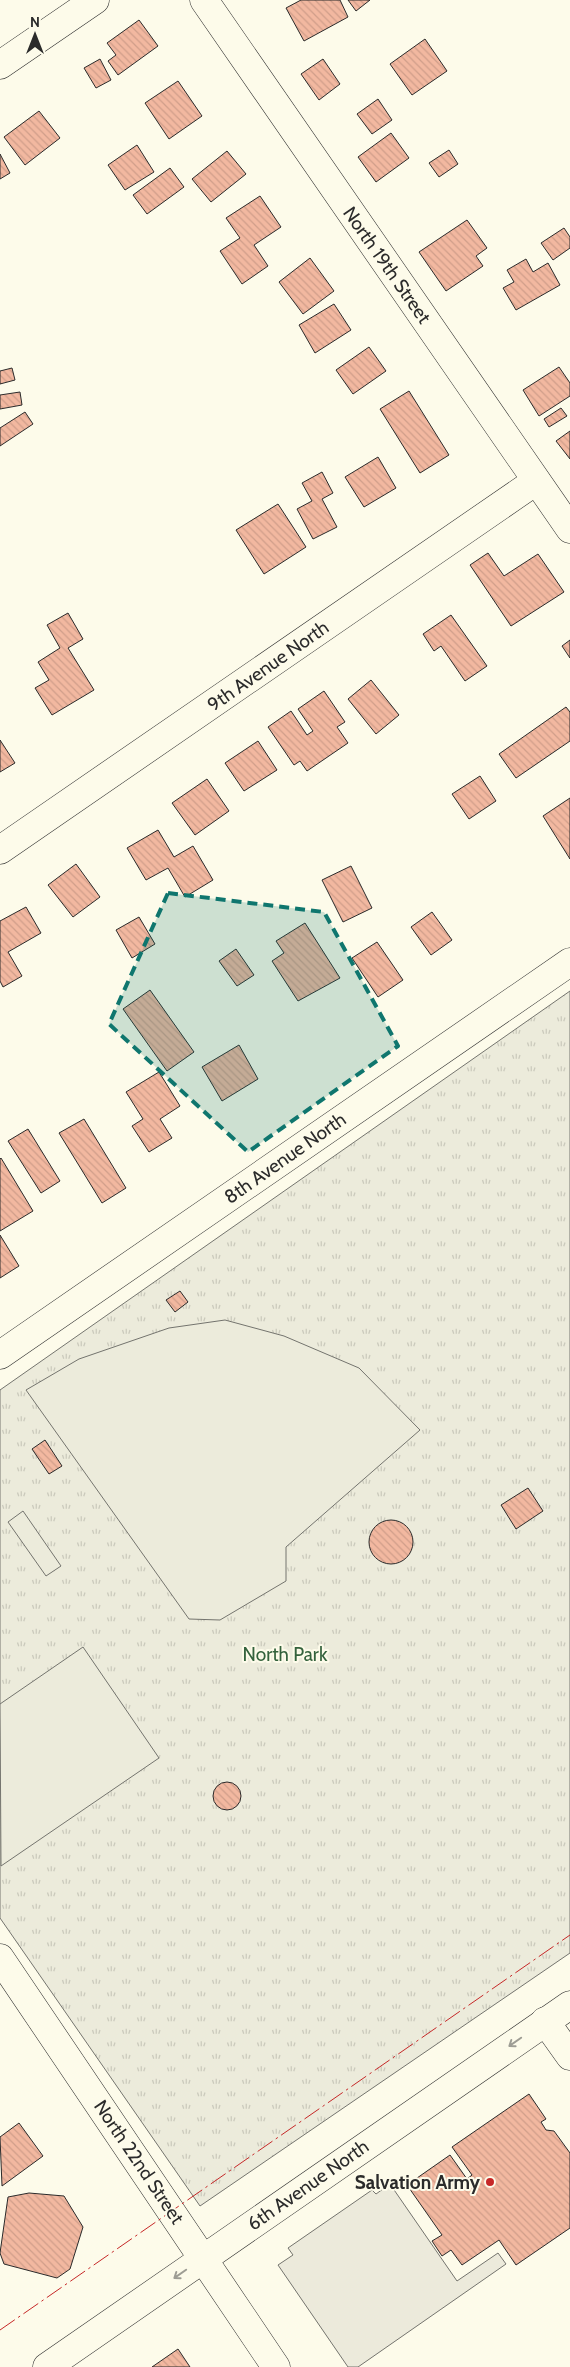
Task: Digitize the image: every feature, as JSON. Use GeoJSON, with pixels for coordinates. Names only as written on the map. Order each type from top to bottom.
{"type":"FeatureCollection","features":[{"type":"Feature","properties":{"kind":"street"},"geometry":{"type":"LineString","coordinates":[[0,65],[95,0]]}},
{"type":"Feature","properties":{"kind":"street","name":"North 19th Street"},"geometry":{"type":"LineString","coordinates":[[204,0],[570,529]]}},
{"type":"Feature","properties":{"kind":"street","name":"9th Avenue North"},"geometry":{"type":"LineString","coordinates":[[0,850],[536,481]]}},
{"type":"Feature","properties":{"kind":"street","name":"8th Avenue North"},"geometry":{"type":"LineString","coordinates":[[0,1355],[570,962]]}},
{"type":"Feature","properties":{"kind":"street","name":"North 22nd Street"},"geometry":{"type":"LineString","coordinates":[[0,1958],[204,2257],[276,2367]]}},
{"type":"Feature","properties":{"kind":"street","name":"6th Avenue North"},"geometry":{"type":"LineString","coordinates":[[47,2367],[570,2005]]}},
{"type":"Feature","properties":{"kind":"street"},"geometry":{"type":"LineString","coordinates":[[545,2021],[570,2056]]}},
{"type":"Feature","properties":{"kind":"highlighted area"},"geometry":{"type":"Polygon","coordinates":[[[168,893],[324,912],[398,1046],[248,1152],[109,1024],[168,893]]]}},
{"type":"Feature","properties":{"kind":"green space","name":"North Park"},"geometry":{"type":"Polygon","coordinates":[[[570,991],[570,1953],[200,2206],[0,1918],[0,1390],[570,991]]]}},
{"type":"Feature","properties":{"kind":"green space"},"geometry":{"type":"Polygon","coordinates":[[[225,1320],[284,1336],[359,1368],[420,1430],[286,1547],[286,1581],[220,1620],[189,1619],[26,1390],[79,1359],[169,1328],[225,1320]]]}},
{"type":"Feature","properties":{"kind":"green space"},"geometry":{"type":"Polygon","coordinates":[[[23,1511],[61,1566],[46,1576],[8,1522],[23,1511]]]}},
{"type":"Feature","properties":{"kind":"green space"},"geometry":{"type":"Polygon","coordinates":[[[83,1647],[159,1758],[1,1866],[0,1704],[83,1647]]]}},
{"type":"Feature","properties":{"kind":"shaded area"},"geometry":{"type":"Polygon","coordinates":[[[390,2184],[457,2281],[498,2253],[506,2264],[358,2367],[348,2367],[278,2265],[293,2255],[288,2248],[372,2190],[376,2194],[390,2184]]]}},
{"type":"Feature","properties":{"kind":"building"},"geometry":{"type":"Polygon","coordinates":[[[301,0],[340,0],[348,17],[304,41],[286,8],[301,0]]]}},
{"type":"Feature","properties":{"kind":"building"},"geometry":{"type":"Polygon","coordinates":[[[348,0],[370,0],[356,11],[348,0]]]}},
{"type":"Feature","properties":{"kind":"building"},"geometry":{"type":"Polygon","coordinates":[[[139,20],[158,46],[118,75],[108,61],[116,55],[107,43],[139,20]]]}},
{"type":"Feature","properties":{"kind":"building"},"geometry":{"type":"Polygon","coordinates":[[[425,39],[447,71],[412,95],[390,64],[425,39]]]}},
{"type":"Feature","properties":{"kind":"building"},"geometry":{"type":"Polygon","coordinates":[[[100,59],[111,80],[96,88],[84,68],[100,59]]]}},
{"type":"Feature","properties":{"kind":"building"},"geometry":{"type":"Polygon","coordinates":[[[323,59],[340,84],[319,100],[301,74],[323,59]]]}},
{"type":"Feature","properties":{"kind":"building"},"geometry":{"type":"Polygon","coordinates":[[[178,81],[202,116],[169,139],[145,103],[178,81]]]}},
{"type":"Feature","properties":{"kind":"building"},"geometry":{"type":"Polygon","coordinates":[[[378,99],[392,120],[372,134],[357,114],[378,99]]]}},
{"type":"Feature","properties":{"kind":"building"},"geometry":{"type":"Polygon","coordinates":[[[39,111],[60,138],[25,165],[4,137],[39,111]]]}},
{"type":"Feature","properties":{"kind":"building"},"geometry":{"type":"Polygon","coordinates":[[[391,133],[409,158],[376,182],[358,157],[391,133]]]}},
{"type":"Feature","properties":{"kind":"building"},"geometry":{"type":"Polygon","coordinates":[[[137,145],[154,172],[125,190],[108,165],[137,145]]]}},
{"type":"Feature","properties":{"kind":"building"},"geometry":{"type":"Polygon","coordinates":[[[449,150],[458,164],[439,177],[429,163],[449,150]]]}},
{"type":"Feature","properties":{"kind":"building"},"geometry":{"type":"Polygon","coordinates":[[[227,151],[246,174],[211,202],[192,179],[227,151]]]}},
{"type":"Feature","properties":{"kind":"building"},"geometry":{"type":"Polygon","coordinates":[[[0,154],[10,173],[0,179],[0,154]]]}},
{"type":"Feature","properties":{"kind":"building"},"geometry":{"type":"Polygon","coordinates":[[[170,168],[184,187],[147,214],[133,195],[170,168]]]}},
{"type":"Feature","properties":{"kind":"building"},"geometry":{"type":"Polygon","coordinates":[[[260,196],[281,227],[254,245],[268,266],[242,284],[220,251],[240,238],[226,218],[260,196]]]}},
{"type":"Feature","properties":{"kind":"building"},"geometry":{"type":"Polygon","coordinates":[[[467,220],[487,248],[476,256],[483,266],[446,291],[419,252],[467,220]]]}},
{"type":"Feature","properties":{"kind":"building"},"geometry":{"type":"Polygon","coordinates":[[[564,228],[570,237],[570,248],[553,260],[541,243],[564,228]]]}},
{"type":"Feature","properties":{"kind":"building"},"geometry":{"type":"Polygon","coordinates":[[[310,258],[334,291],[303,314],[279,282],[310,258]]]}},
{"type":"Feature","properties":{"kind":"building"},"geometry":{"type":"Polygon","coordinates":[[[526,259],[533,272],[548,263],[560,285],[516,310],[503,288],[514,282],[507,270],[526,259]]]}},
{"type":"Feature","properties":{"kind":"building"},"geometry":{"type":"Polygon","coordinates":[[[334,304],[351,330],[315,353],[299,325],[334,304]]]}},
{"type":"Feature","properties":{"kind":"building"},"geometry":{"type":"Polygon","coordinates":[[[369,347],[386,371],[353,394],[336,370],[369,347]]]}},
{"type":"Feature","properties":{"kind":"building"},"geometry":{"type":"Polygon","coordinates":[[[559,367],[570,383],[570,396],[539,416],[523,390],[559,367]]]}},
{"type":"Feature","properties":{"kind":"building"},"geometry":{"type":"Polygon","coordinates":[[[12,368],[15,380],[0,384],[0,371],[12,368]]]}},
{"type":"Feature","properties":{"kind":"building"},"geometry":{"type":"Polygon","coordinates":[[[409,391],[449,455],[420,473],[380,409],[409,391]]]}},
{"type":"Feature","properties":{"kind":"building"},"geometry":{"type":"Polygon","coordinates":[[[20,392],[22,405],[0,409],[0,395],[20,392]]]}},
{"type":"Feature","properties":{"kind":"building"},"geometry":{"type":"Polygon","coordinates":[[[561,408],[567,416],[549,427],[544,419],[561,408]]]}},
{"type":"Feature","properties":{"kind":"building"},"geometry":{"type":"Polygon","coordinates":[[[25,412],[33,424],[0,446],[0,428],[25,412]]]}},
{"type":"Feature","properties":{"kind":"building"},"geometry":{"type":"Polygon","coordinates":[[[570,431],[570,459],[556,441],[570,431]]]}},
{"type":"Feature","properties":{"kind":"building"},"geometry":{"type":"Polygon","coordinates":[[[378,457],[396,488],[364,507],[345,477],[378,457]]]}},
{"type":"Feature","properties":{"kind":"building"},"geometry":{"type":"Polygon","coordinates":[[[322,472],[333,493],[322,499],[337,527],[313,539],[297,509],[312,501],[302,483],[322,472]]]}},
{"type":"Feature","properties":{"kind":"building"},"geometry":{"type":"Polygon","coordinates":[[[278,504],[306,547],[264,574],[236,530],[278,504]]]}},
{"type":"Feature","properties":{"kind":"building"},"geometry":{"type":"Polygon","coordinates":[[[488,553],[504,576],[538,554],[564,592],[511,626],[470,565],[488,553]]]}},
{"type":"Feature","properties":{"kind":"building"},"geometry":{"type":"Polygon","coordinates":[[[68,613],[83,639],[68,648],[94,690],[52,715],[35,688],[49,680],[38,662],[60,648],[47,625],[68,613]]]}},
{"type":"Feature","properties":{"kind":"building"},"geometry":{"type":"Polygon","coordinates":[[[451,615],[487,666],[465,681],[441,646],[434,651],[423,634],[451,615]]]}},
{"type":"Feature","properties":{"kind":"building"},"geometry":{"type":"Polygon","coordinates":[[[570,640],[570,658],[562,646],[570,640]]]}},
{"type":"Feature","properties":{"kind":"building"},"geometry":{"type":"Polygon","coordinates":[[[371,680],[399,715],[376,734],[348,699],[371,680]]]}},
{"type":"Feature","properties":{"kind":"building"},"geometry":{"type":"Polygon","coordinates":[[[324,691],[345,722],[337,727],[348,743],[307,771],[300,761],[294,765],[268,727],[291,711],[307,735],[313,731],[298,709],[324,691]]]}},
{"type":"Feature","properties":{"kind":"building"},"geometry":{"type":"Polygon","coordinates":[[[566,707],[570,712],[570,741],[516,778],[499,754],[566,707]]]}},
{"type":"Feature","properties":{"kind":"building"},"geometry":{"type":"Polygon","coordinates":[[[0,740],[15,763],[0,772],[0,740]]]}},
{"type":"Feature","properties":{"kind":"building"},"geometry":{"type":"Polygon","coordinates":[[[258,741],[277,770],[244,791],[225,763],[258,741]]]}},
{"type":"Feature","properties":{"kind":"building"},"geometry":{"type":"Polygon","coordinates":[[[480,776],[496,801],[469,819],[452,794],[480,776]]]}},
{"type":"Feature","properties":{"kind":"building"},"geometry":{"type":"Polygon","coordinates":[[[207,779],[229,811],[195,835],[172,803],[207,779]]]}},
{"type":"Feature","properties":{"kind":"building"},"geometry":{"type":"Polygon","coordinates":[[[570,798],[570,859],[543,816],[570,798]]]}},
{"type":"Feature","properties":{"kind":"building"},"geometry":{"type":"Polygon","coordinates":[[[158,830],[174,857],[193,846],[213,880],[185,897],[168,868],[146,880],[127,848],[158,830]]]}},
{"type":"Feature","properties":{"kind":"building"},"geometry":{"type":"Polygon","coordinates":[[[76,864],[100,897],[73,917],[48,885],[76,864]]]}},
{"type":"Feature","properties":{"kind":"building"},"geometry":{"type":"Polygon","coordinates":[[[351,866],[372,908],[343,922],[322,880],[351,866]]]}},
{"type":"Feature","properties":{"kind":"building"},"geometry":{"type":"Polygon","coordinates":[[[26,907],[41,933],[8,952],[22,976],[3,987],[0,981],[0,921],[26,907]]]}},
{"type":"Feature","properties":{"kind":"building"},"geometry":{"type":"Polygon","coordinates":[[[432,912],[452,940],[431,955],[411,927],[432,912]]]}},
{"type":"Feature","properties":{"kind":"building"},"geometry":{"type":"Polygon","coordinates":[[[139,917],[155,944],[132,958],[116,930],[139,917]]]}},
{"type":"Feature","properties":{"kind":"building"},"geometry":{"type":"Polygon","coordinates":[[[305,923],[340,978],[298,1001],[272,961],[284,953],[276,941],[305,923]]]}},
{"type":"Feature","properties":{"kind":"building"},"geometry":{"type":"Polygon","coordinates":[[[377,942],[403,980],[378,997],[352,958],[377,942]]]}},
{"type":"Feature","properties":{"kind":"building"},"geometry":{"type":"Polygon","coordinates":[[[236,949],[254,975],[237,986],[219,961],[236,949]]]}},
{"type":"Feature","properties":{"kind":"building"},"geometry":{"type":"Polygon","coordinates":[[[150,990],[194,1052],[167,1071],[123,1009],[150,990]]]}},
{"type":"Feature","properties":{"kind":"building"},"geometry":{"type":"Polygon","coordinates":[[[239,1045],[258,1079],[222,1101],[202,1067],[239,1045]]]}},
{"type":"Feature","properties":{"kind":"building"},"geometry":{"type":"Polygon","coordinates":[[[159,1072],[180,1106],[160,1119],[172,1138],[149,1152],[132,1126],[143,1119],[126,1092],[159,1072]]]}},
{"type":"Feature","properties":{"kind":"building"},"geometry":{"type":"Polygon","coordinates":[[[84,1119],[126,1188],[102,1203],[59,1133],[84,1119]]]}},
{"type":"Feature","properties":{"kind":"building"},"geometry":{"type":"Polygon","coordinates":[[[28,1129],[60,1181],[41,1193],[8,1141],[28,1129]]]}},
{"type":"Feature","properties":{"kind":"building"},"geometry":{"type":"Polygon","coordinates":[[[0,1159],[33,1211],[0,1231],[0,1159]]]}},
{"type":"Feature","properties":{"kind":"building"},"geometry":{"type":"Polygon","coordinates":[[[0,1235],[19,1266],[0,1278],[0,1235]]]}},
{"type":"Feature","properties":{"kind":"building"},"geometry":{"type":"Polygon","coordinates":[[[180,1291],[188,1302],[175,1312],[166,1300],[180,1291]]]}},
{"type":"Feature","properties":{"kind":"building"},"geometry":{"type":"Polygon","coordinates":[[[45,1440],[62,1466],[49,1474],[32,1449],[45,1440]]]}},
{"type":"Feature","properties":{"kind":"building"},"geometry":{"type":"Polygon","coordinates":[[[528,1488],[543,1511],[516,1529],[501,1505],[528,1488]]]}},
{"type":"Feature","properties":{"kind":"building"},"geometry":{"type":"Polygon","coordinates":[[[391,1520],[403,1524],[409,1530],[413,1542],[409,1554],[403,1560],[391,1564],[379,1560],[373,1554],[369,1542],[373,1530],[379,1524],[391,1520]]]}},
{"type":"Feature","properties":{"kind":"building"},"geometry":{"type":"Polygon","coordinates":[[[227,1782],[237,1786],[241,1796],[237,1806],[227,1810],[217,1806],[213,1796],[217,1786],[227,1782]]]}},
{"type":"Feature","properties":{"kind":"building","name":"Salvation Army"},"geometry":{"type":"Polygon","coordinates":[[[529,2094],[546,2119],[541,2122],[546,2130],[554,2131],[570,2153],[570,2228],[516,2265],[499,2240],[462,2265],[451,2250],[442,2256],[432,2241],[442,2235],[407,2185],[450,2155],[467,2179],[472,2175],[452,2147],[529,2094]]]}},
{"type":"Feature","properties":{"kind":"building"},"geometry":{"type":"Polygon","coordinates":[[[19,2123],[43,2156],[2,2186],[0,2137],[19,2123]]]}},
{"type":"Feature","properties":{"kind":"building"},"geometry":{"type":"Polygon","coordinates":[[[29,2193],[64,2196],[83,2227],[70,2269],[57,2278],[4,2264],[0,2253],[8,2197],[29,2193]]]}},
{"type":"Feature","properties":{"kind":"building"},"geometry":{"type":"Polygon","coordinates":[[[178,2349],[190,2367],[152,2367],[178,2349]]]}},
{"type":"Feature","properties":{"kind":"power"},"geometry":{"type":"LineString","coordinates":[[0,2330],[570,1935]]}},
{"type":"Feature","properties":{"kind":"place","name":"Salvation Army"},"geometry":{"type":"Point","coordinates":[490,2182]}}]}
